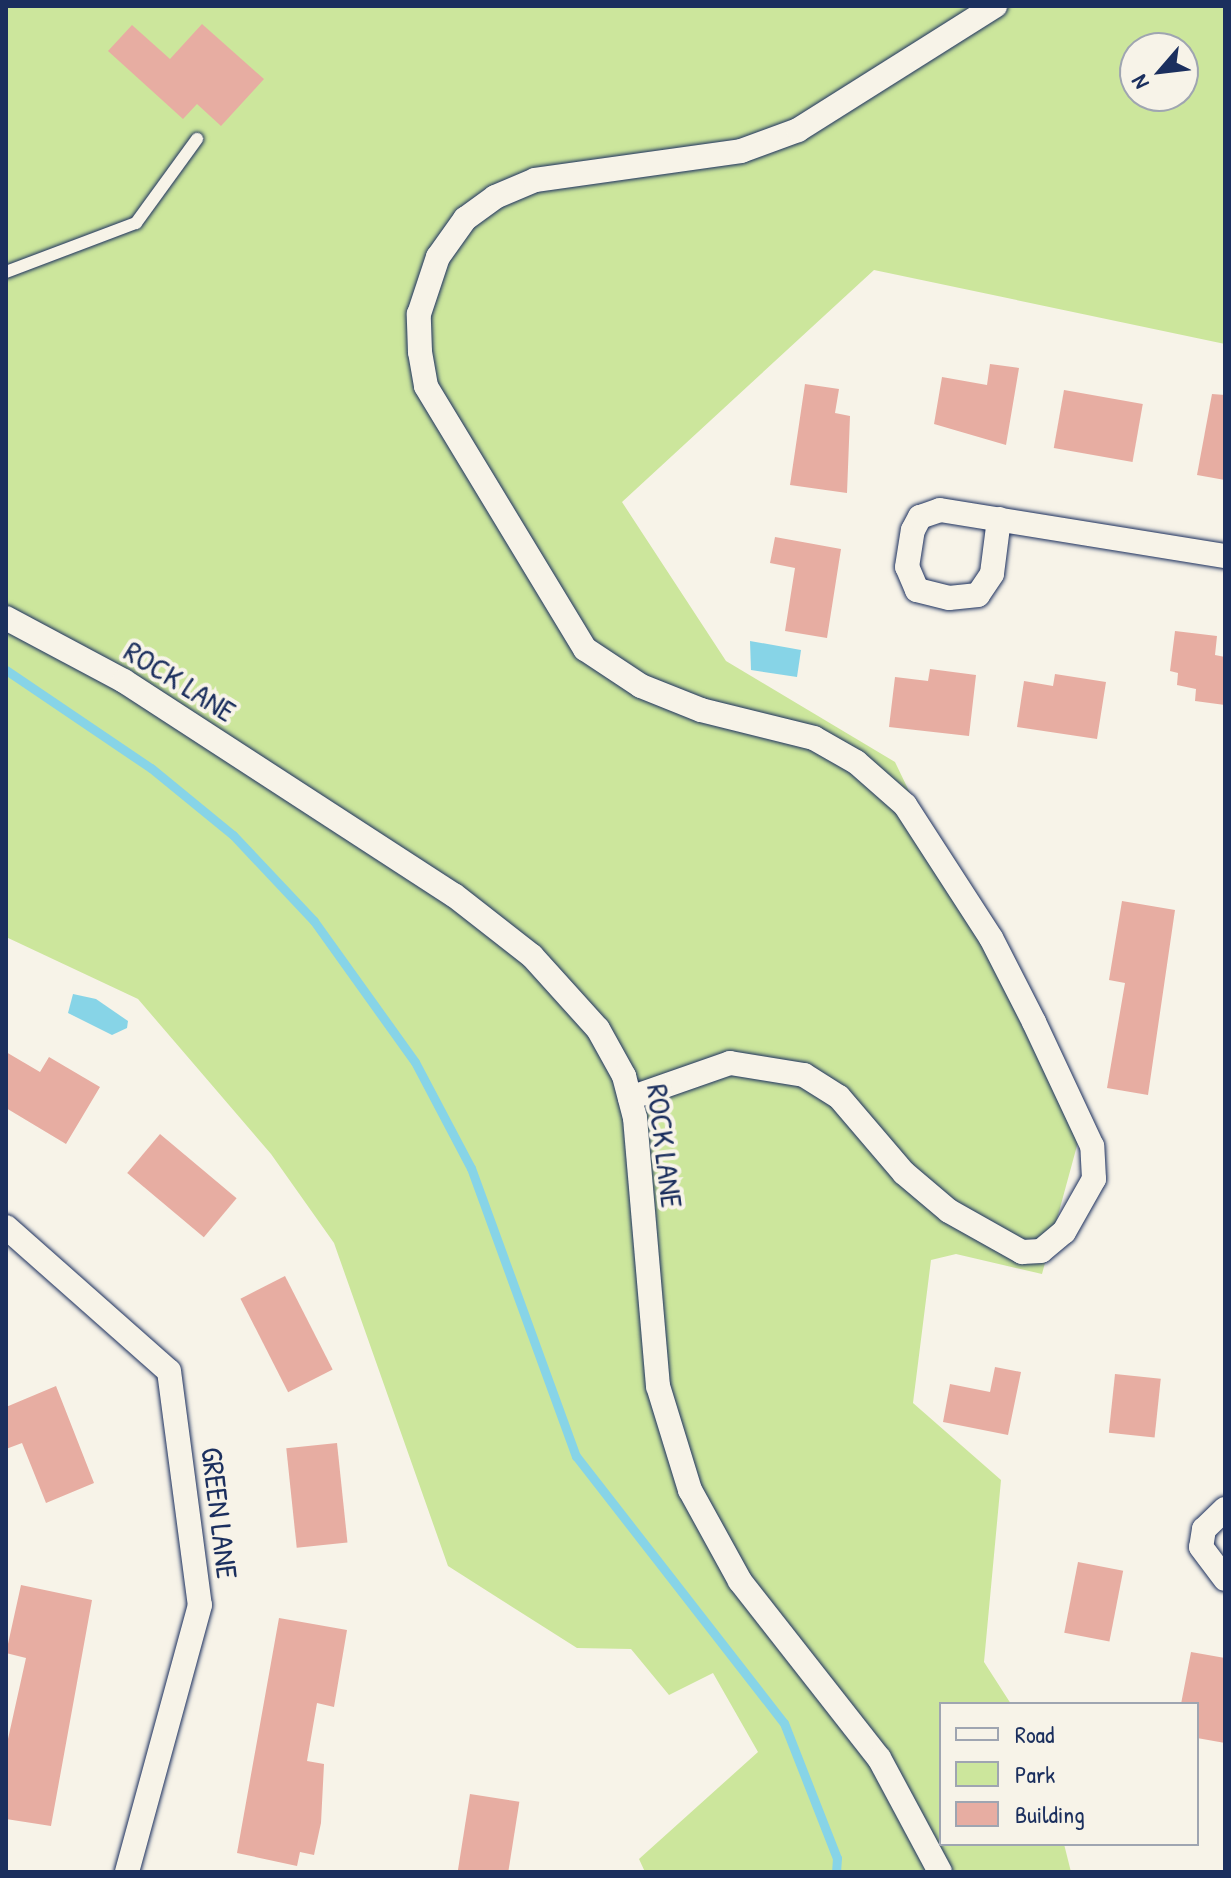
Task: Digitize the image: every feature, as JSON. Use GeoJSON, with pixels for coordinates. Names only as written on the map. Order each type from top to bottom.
{"type":"FeatureCollection","features":[{"type":"Feature","properties":{"kind":"street"},"geometry":{"type":"LineString","coordinates":[[630,1098],[730,1063],[804,1075],[839,1097],[904,1173],[949,1211],[1022,1252],[1041,1251],[1064,1232],[1094,1179],[1092,1146],[1034,1022],[991,938],[905,805],[856,762],[814,738],[701,710],[641,686],[585,649],[426,386],[420,352],[419,314],[438,257],[465,219],[495,197],[535,180],[741,151],[798,130],[995,6]]}},
{"type":"Feature","properties":{"kind":"street"},"geometry":{"type":"LineString","coordinates":[[999,519],[992,574],[978,595],[949,598],[917,590],[907,567],[920,517],[940,510],[999,519],[1225,556]]}},
{"type":"Feature","properties":{"kind":"street","name":"ROCK LANE"},"geometry":{"type":"LineString","coordinates":[[6,618],[124,681],[502,930],[584,1010],[614,1054],[630,1098],[658,1386],[690,1490],[740,1581],[879,1758],[940,1872]]}},
{"type":"Feature","properties":{"kind":"street","name":"GREEN LANE"},"geometry":{"type":"LineString","coordinates":[[6,1227],[169,1371],[200,1605],[127,1872]]}},
{"type":"Feature","properties":{"kind":"street"},"geometry":{"type":"LineString","coordinates":[[1225,1509],[1204,1529],[1201,1547],[1225,1579]]}},
{"type":"Feature","properties":{"kind":"lane"},"geometry":{"type":"LineString","coordinates":[[6,272],[136,223],[197,139]]}},
{"type":"Feature","properties":{"kind":"green space"},"geometry":{"type":"Polygon","coordinates":[[[6,6],[1225,6],[1225,344],[874,270],[622,502],[726,661],[895,762],[1078,1142],[1042,1274],[956,1254],[931,1260],[913,1403],[1001,1480],[984,1662],[1010,1702],[939,1702],[939,1846],[1064,1846],[1071,1872],[645,1872],[639,1859],[758,1752],[713,1673],[669,1695],[631,1649],[577,1648],[448,1566],[334,1243],[271,1154],[138,999],[6,937],[6,6]]]}},
{"type":"Feature","properties":{"kind":"water"},"geometry":{"type":"Polygon","coordinates":[[[750,641],[801,650],[797,677],[751,670],[750,641]]]}},
{"type":"Feature","properties":{"kind":"water"},"geometry":{"type":"Polygon","coordinates":[[[73,994],[96,999],[128,1021],[127,1028],[112,1035],[68,1013],[73,994]]]}},
{"type":"Feature","properties":{"kind":"building"},"geometry":{"type":"Polygon","coordinates":[[[202,24],[264,79],[221,126],[197,104],[183,119],[108,51],[132,25],[170,59],[202,24]]]}},
{"type":"Feature","properties":{"kind":"building"},"geometry":{"type":"Polygon","coordinates":[[[990,364],[1019,368],[1006,445],[934,424],[942,377],[987,385],[990,364]]]}},
{"type":"Feature","properties":{"kind":"building"},"geometry":{"type":"Polygon","coordinates":[[[805,384],[839,389],[835,413],[850,416],[847,493],[790,485],[805,384]]]}},
{"type":"Feature","properties":{"kind":"building"},"geometry":{"type":"Polygon","coordinates":[[[1064,390],[1143,404],[1133,462],[1054,448],[1064,390]]]}},
{"type":"Feature","properties":{"kind":"building"},"geometry":{"type":"Polygon","coordinates":[[[1212,394],[1225,395],[1225,480],[1197,475],[1212,394]]]}},
{"type":"Feature","properties":{"kind":"building"},"geometry":{"type":"Polygon","coordinates":[[[775,537],[841,549],[827,638],[785,631],[795,568],[770,563],[775,537]]]}},
{"type":"Feature","properties":{"kind":"building"},"geometry":{"type":"Polygon","coordinates":[[[1175,631],[1217,636],[1215,655],[1225,657],[1225,705],[1195,701],[1196,689],[1177,685],[1178,673],[1170,671],[1175,631]]]}},
{"type":"Feature","properties":{"kind":"building"},"geometry":{"type":"Polygon","coordinates":[[[930,669],[976,675],[969,736],[889,727],[895,677],[928,681],[930,669]]]}},
{"type":"Feature","properties":{"kind":"building"},"geometry":{"type":"Polygon","coordinates":[[[1055,674],[1106,682],[1097,739],[1017,727],[1024,681],[1053,686],[1055,674]]]}},
{"type":"Feature","properties":{"kind":"building"},"geometry":{"type":"Polygon","coordinates":[[[1122,901],[1175,910],[1148,1095],[1107,1088],[1125,983],[1109,980],[1122,901]]]}},
{"type":"Feature","properties":{"kind":"building"},"geometry":{"type":"Polygon","coordinates":[[[6,1052],[40,1072],[49,1057],[100,1087],[66,1144],[6,1108],[6,1052]]]}},
{"type":"Feature","properties":{"kind":"building"},"geometry":{"type":"Polygon","coordinates":[[[160,1134],[237,1198],[204,1237],[127,1173],[160,1134]]]}},
{"type":"Feature","properties":{"kind":"building"},"geometry":{"type":"Polygon","coordinates":[[[285,1276],[333,1370],[288,1392],[240,1299],[285,1276]]]}},
{"type":"Feature","properties":{"kind":"building"},"geometry":{"type":"Polygon","coordinates":[[[995,1367],[1021,1372],[1008,1435],[943,1422],[950,1384],[990,1392],[995,1367]]]}},
{"type":"Feature","properties":{"kind":"building"},"geometry":{"type":"Polygon","coordinates":[[[1115,1374],[1161,1379],[1155,1437],[1109,1433],[1115,1374]]]}},
{"type":"Feature","properties":{"kind":"building"},"geometry":{"type":"Polygon","coordinates":[[[56,1386],[94,1483],[46,1503],[22,1443],[6,1449],[6,1407],[56,1386]]]}},
{"type":"Feature","properties":{"kind":"building"},"geometry":{"type":"Polygon","coordinates":[[[337,1443],[347,1542],[297,1548],[286,1448],[337,1443]]]}},
{"type":"Feature","properties":{"kind":"building"},"geometry":{"type":"Polygon","coordinates":[[[1078,1562],[1123,1571],[1109,1641],[1064,1633],[1078,1562]]]}},
{"type":"Feature","properties":{"kind":"building"},"geometry":{"type":"Polygon","coordinates":[[[21,1585],[92,1600],[51,1826],[6,1819],[6,1748],[26,1658],[6,1653],[21,1585]]]}},
{"type":"Feature","properties":{"kind":"building"},"geometry":{"type":"Polygon","coordinates":[[[279,1618],[347,1630],[334,1707],[317,1703],[307,1761],[324,1764],[321,1823],[314,1855],[300,1852],[297,1866],[237,1853],[279,1618]]]}},
{"type":"Feature","properties":{"kind":"building"},"geometry":{"type":"Polygon","coordinates":[[[1191,1652],[1225,1658],[1225,1743],[1199,1738],[1199,1702],[1181,1702],[1191,1652]]]}},
{"type":"Feature","properties":{"kind":"building"},"geometry":{"type":"Polygon","coordinates":[[[470,1794],[519,1802],[508,1872],[458,1872],[470,1794]]]}},
{"type":"Feature","properties":{"kind":"waterway"},"geometry":{"type":"LineString","coordinates":[[6,670],[151,768],[233,835],[314,921],[415,1062],[471,1168],[576,1456],[784,1723],[837,1858],[836,1872]]}}]}
